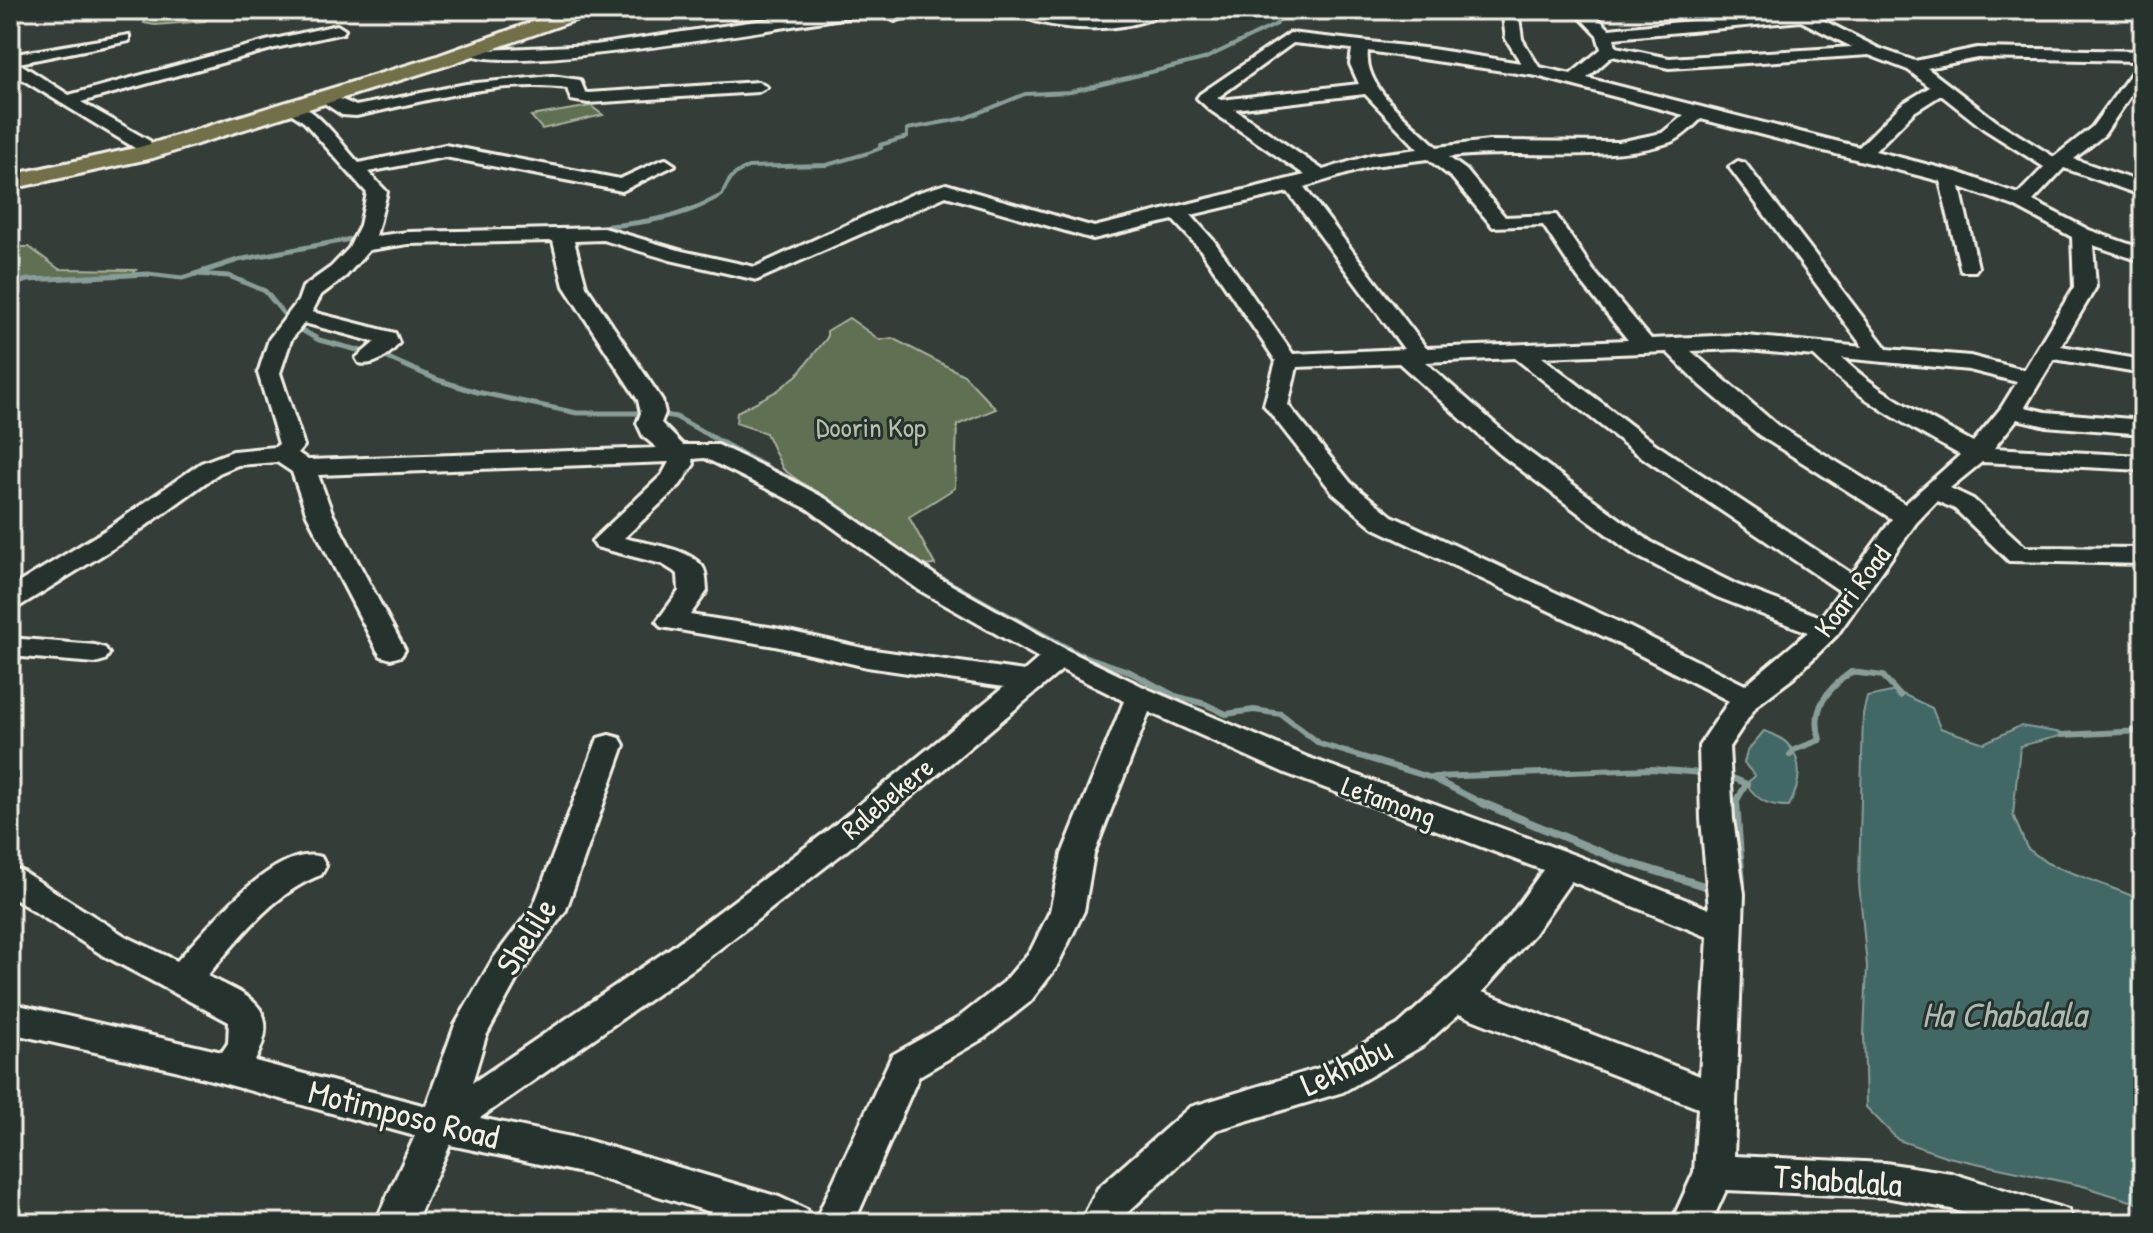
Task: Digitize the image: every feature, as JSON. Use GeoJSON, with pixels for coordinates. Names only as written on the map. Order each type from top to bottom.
{"type":"FeatureCollection","features":[{"type":"Feature","properties":{"kind":"main road"},"geometry":{"type":"LineString","coordinates":[[10,182],[145,153],[472,51],[585,10]]}},
{"type":"Feature","properties":{"kind":"street"},"geometry":{"type":"LineString","coordinates":[[472,51],[483,55],[583,52],[861,10]]}},
{"type":"Feature","properties":{"kind":"street"},"geometry":{"type":"LineString","coordinates":[[881,10],[895,16],[918,10]]}},
{"type":"Feature","properties":{"kind":"street"},"geometry":{"type":"LineString","coordinates":[[1021,10],[1054,23],[1071,25],[1122,21],[1158,10]]}},
{"type":"Feature","properties":{"kind":"street"},"geometry":{"type":"LineString","coordinates":[[1510,10],[1514,39],[1533,70]]}},
{"type":"Feature","properties":{"kind":"street"},"geometry":{"type":"LineString","coordinates":[[1581,10],[1607,42],[1669,63],[1872,51]]}},
{"type":"Feature","properties":{"kind":"street"},"geometry":{"type":"LineString","coordinates":[[1575,79],[1607,42],[1806,14],[1872,51],[1914,66],[1940,89],[2058,163],[2143,190]]}},
{"type":"Feature","properties":{"kind":"street"},"geometry":{"type":"LineString","coordinates":[[66,101],[272,44],[337,30]]}},
{"type":"Feature","properties":{"kind":"street"},"geometry":{"type":"LineString","coordinates":[[10,62],[123,38]]}},
{"type":"Feature","properties":{"kind":"street"},"geometry":{"type":"LineString","coordinates":[[1321,177],[1206,98],[1290,38],[1533,70],[1864,152],[1953,177],[2021,202],[2082,234],[2143,256]]}},
{"type":"Feature","properties":{"kind":"street"},"geometry":{"type":"LineString","coordinates":[[1361,45],[1358,64],[1369,88],[1433,154],[1459,174],[1500,223],[1549,219],[1585,274],[1644,345]]}},
{"type":"Feature","properties":{"kind":"street"},"geometry":{"type":"LineString","coordinates":[[1914,66],[1977,53],[2139,78],[2098,131],[2058,163],[2021,202]]}},
{"type":"Feature","properties":{"kind":"street"},"geometry":{"type":"LineString","coordinates":[[10,62],[66,101],[144,145],[145,153]]}},
{"type":"Feature","properties":{"kind":"street"},"geometry":{"type":"LineString","coordinates":[[324,97],[348,111],[356,111],[484,87],[534,82],[574,84],[577,96],[588,98],[758,87]]}},
{"type":"Feature","properties":{"kind":"street"},"geometry":{"type":"LineString","coordinates":[[1216,106],[1369,88]]}},
{"type":"Feature","properties":{"kind":"street"},"geometry":{"type":"LineString","coordinates":[[1864,152],[1901,113],[1940,89]]}},
{"type":"Feature","properties":{"kind":"street"},"geometry":{"type":"LineString","coordinates":[[291,107],[310,118],[333,147],[377,192],[367,238],[342,271],[311,292],[309,302],[280,339],[269,373],[284,412],[292,446],[292,461],[381,625],[391,650]]}},
{"type":"Feature","properties":{"kind":"street"},"geometry":{"type":"LineString","coordinates":[[367,238],[604,234],[677,256],[757,274],[920,198],[946,190],[1093,233],[1292,185],[1371,161],[1489,146],[1633,145],[1668,137],[1698,113]]}},
{"type":"Feature","properties":{"kind":"street"},"geometry":{"type":"LineString","coordinates":[[357,169],[445,151],[622,185],[666,165]]}},
{"type":"Feature","properties":{"kind":"street"},"geometry":{"type":"LineString","coordinates":[[1738,167],[1769,213],[1879,353]]}},
{"type":"Feature","properties":{"kind":"street"},"geometry":{"type":"LineString","coordinates":[[1953,177],[1949,180],[1968,267]]}},
{"type":"Feature","properties":{"kind":"street"},"geometry":{"type":"LineString","coordinates":[[1292,185],[1324,224],[1412,356],[1509,449],[1642,548],[1727,591],[1827,629]]}},
{"type":"Feature","properties":{"kind":"street"},"geometry":{"type":"LineString","coordinates":[[1177,212],[1207,245],[1287,361],[1276,405],[1342,488],[1383,522],[1747,698]]}},
{"type":"Feature","properties":{"kind":"street","name":"Koari Road"},"geometry":{"type":"LineString","coordinates":[[1691,1223],[1714,1172],[1718,1099],[1727,894],[1717,819],[1714,746],[1747,698],[1783,671],[1827,629],[1907,517],[1933,490],[1976,454],[2011,411],[2085,287],[2082,234]]}},
{"type":"Feature","properties":{"kind":"street"},"geometry":{"type":"LineString","coordinates":[[562,235],[575,286],[650,400],[653,413],[649,423],[652,431],[677,453],[682,464],[671,480],[605,541],[671,558],[691,570],[693,591],[671,621],[775,637],[867,658],[1028,681]]}},
{"type":"Feature","properties":{"kind":"street"},"geometry":{"type":"LineString","coordinates":[[299,315],[387,338],[388,343],[367,358]]}},
{"type":"Feature","properties":{"kind":"street"},"geometry":{"type":"LineString","coordinates":[[1287,361],[1736,342],[1970,363],[2031,379]]}},
{"type":"Feature","properties":{"kind":"street"},"geometry":{"type":"LineString","coordinates":[[1673,345],[1705,377],[1768,430],[1907,517]]}},
{"type":"Feature","properties":{"kind":"street"},"geometry":{"type":"LineString","coordinates":[[1820,349],[1847,376],[1884,401],[1976,454],[2143,463]]}},
{"type":"Feature","properties":{"kind":"street"},"geometry":{"type":"LineString","coordinates":[[1520,351],[1645,448],[1857,590]]}},
{"type":"Feature","properties":{"kind":"street"},"geometry":{"type":"LineString","coordinates":[[2048,351],[2143,367]]}},
{"type":"Feature","properties":{"kind":"street"},"geometry":{"type":"LineString","coordinates":[[2011,411],[2046,419],[2143,427]]}},
{"type":"Feature","properties":{"kind":"street"},"geometry":{"type":"LineString","coordinates":[[10,600],[116,535],[210,468],[233,458],[454,465],[546,458],[656,456],[709,450],[817,504],[929,584],[1059,657]]}},
{"type":"Feature","properties":{"kind":"street"},"geometry":{"type":"LineString","coordinates":[[1933,490],[1964,504],[2018,555],[2143,556]]}},
{"type":"Feature","properties":{"kind":"street"},"geometry":{"type":"LineString","coordinates":[[10,647],[95,654]]}},
{"type":"Feature","properties":{"kind":"street","name":"Ralebekere"},"geometry":{"type":"LineString","coordinates":[[439,1126],[696,948],[839,839],[1059,657]]}},
{"type":"Feature","properties":{"kind":"street","name":"Letamong"},"geometry":{"type":"LineString","coordinates":[[1059,657],[1140,697],[1340,783],[1565,865],[1726,930]]}},
{"type":"Feature","properties":{"kind":"street"},"geometry":{"type":"LineString","coordinates":[[834,1223],[905,1066],[971,1028],[1017,992],[1044,958],[1067,911],[1078,854],[1140,697]]}},
{"type":"Feature","properties":{"kind":"street","name":"Shelile"},"geometry":{"type":"LineString","coordinates":[[439,1126],[468,1035],[505,969],[549,910],[609,745]]}},
{"type":"Feature","properties":{"kind":"street","name":"Lekhabu"},"geometry":{"type":"LineString","coordinates":[[1100,1223],[1112,1201],[1204,1118],[1330,1081],[1411,1035],[1455,997],[1522,925],[1565,865]]}},
{"type":"Feature","properties":{"kind":"street"},"geometry":{"type":"LineString","coordinates":[[181,980],[276,884],[295,868],[309,866]]}},
{"type":"Feature","properties":{"kind":"street"},"geometry":{"type":"LineString","coordinates":[[10,880],[113,945],[248,1016],[246,1043],[232,1070]]}},
{"type":"Feature","properties":{"kind":"street"},"geometry":{"type":"LineString","coordinates":[[1455,997],[1718,1099]]}},
{"type":"Feature","properties":{"kind":"street","name":"Motimposo Road"},"geometry":{"type":"LineString","coordinates":[[10,1018],[232,1070],[439,1126],[586,1157],[779,1215],[793,1223]]}},
{"type":"Feature","properties":{"kind":"street"},"geometry":{"type":"LineString","coordinates":[[395,1223],[439,1126]]}},
{"type":"Feature","properties":{"kind":"street","name":"Tshabalala"},"geometry":{"type":"LineString","coordinates":[[1714,1172],[1885,1180],[1951,1191],[2054,1223]]}},
{"type":"Feature","properties":{"kind":"green space"},"geometry":{"type":"Polygon","coordinates":[[[150,10],[216,11],[205,21],[155,25],[144,23],[150,10]]]}},
{"type":"Feature","properties":{"kind":"green space"},"geometry":{"type":"Polygon","coordinates":[[[591,106],[603,115],[542,129],[531,116],[591,106]]]}},
{"type":"Feature","properties":{"kind":"green space"},"geometry":{"type":"Polygon","coordinates":[[[10,247],[29,247],[59,269],[136,270],[131,276],[28,280],[10,285],[10,247]]]}},
{"type":"Feature","properties":{"kind":"green space","name":"Doorin Kop"},"geometry":{"type":"Polygon","coordinates":[[[849,318],[880,340],[892,338],[964,375],[996,409],[957,425],[955,488],[909,517],[935,565],[923,566],[792,476],[783,469],[766,433],[736,423],[737,412],[777,391],[797,375],[827,338],[827,331],[849,318]]]}},
{"type":"Feature","properties":{"kind":"water","name":"Ha Chabalala"},"geometry":{"type":"Polygon","coordinates":[[[1896,691],[1932,708],[1940,728],[1984,743],[2020,726],[2068,734],[2020,746],[2013,815],[2027,848],[2047,863],[2143,900],[2143,1205],[2083,1186],[1948,1157],[1898,1140],[1866,1107],[1864,1035],[1867,966],[1859,883],[1863,714],[1867,697],[1896,691]]]}},
{"type":"Feature","properties":{"kind":"water"},"geometry":{"type":"Polygon","coordinates":[[[1764,731],[1786,743],[1797,761],[1798,782],[1789,806],[1764,801],[1746,784],[1755,776],[1744,763],[1747,751],[1764,731]]]}},
{"type":"Feature","properties":{"kind":"waterway"},"geometry":{"type":"LineString","coordinates":[[10,11],[22,10]]}},
{"type":"Feature","properties":{"kind":"waterway"},"geometry":{"type":"LineString","coordinates":[[704,204],[722,195],[732,178],[748,167],[827,165],[907,137],[907,129],[966,118],[1025,94],[1070,92],[1204,59],[1277,24],[1279,16],[1271,10]]}},
{"type":"Feature","properties":{"kind":"waterway"},"geometry":{"type":"LineString","coordinates":[[413,232],[603,226],[676,215],[704,204]]}},
{"type":"Feature","properties":{"kind":"waterway"},"geometry":{"type":"LineString","coordinates":[[700,206],[704,204]]}},
{"type":"Feature","properties":{"kind":"waterway"},"geometry":{"type":"LineString","coordinates":[[195,274],[238,260],[362,237]]}},
{"type":"Feature","properties":{"kind":"waterway"},"geometry":{"type":"LineString","coordinates":[[10,285],[28,280],[148,274],[182,278],[195,274]]}},
{"type":"Feature","properties":{"kind":"waterway"},"geometry":{"type":"LineString","coordinates":[[195,274],[229,276],[265,291],[293,325],[319,340],[369,353]]}},
{"type":"Feature","properties":{"kind":"waterway"},"geometry":{"type":"LineString","coordinates":[[381,355],[438,380],[477,392],[577,413],[647,413]]}},
{"type":"Feature","properties":{"kind":"waterway"},"geometry":{"type":"LineString","coordinates":[[659,414],[676,417],[768,468]]}},
{"type":"Feature","properties":{"kind":"waterway"},"geometry":{"type":"LineString","coordinates":[[764,466],[787,479]]}},
{"type":"Feature","properties":{"kind":"waterway"},"geometry":{"type":"LineString","coordinates":[[940,578],[1078,654],[1128,671],[1175,696],[1205,704],[1226,714],[1254,710],[1281,714],[1320,744],[1432,778],[1480,802]]}},
{"type":"Feature","properties":{"kind":"waterway"},"geometry":{"type":"LineString","coordinates":[[1790,755],[1794,750],[1820,740],[1818,719],[1823,701],[1834,686],[1851,672],[1883,676],[1900,696]]}},
{"type":"Feature","properties":{"kind":"waterway"},"geometry":{"type":"LineString","coordinates":[[2062,735],[2143,731]]}},
{"type":"Feature","properties":{"kind":"waterway"},"geometry":{"type":"LineString","coordinates":[[1435,777],[1651,769],[1703,773]]}},
{"type":"Feature","properties":{"kind":"waterway"},"geometry":{"type":"LineString","coordinates":[[1728,776],[1747,784]]}},
{"type":"Feature","properties":{"kind":"waterway"},"geometry":{"type":"LineString","coordinates":[[1736,802],[1746,784]]}},
{"type":"Feature","properties":{"kind":"waterway"},"geometry":{"type":"LineString","coordinates":[[1480,802],[1617,859],[1714,889]]}},
{"type":"Feature","properties":{"kind":"waterway"},"geometry":{"type":"LineString","coordinates":[[1480,802],[1484,804]]}},
{"type":"Feature","properties":{"kind":"waterway"},"geometry":{"type":"LineString","coordinates":[[1736,802],[1742,885]]}}]}
